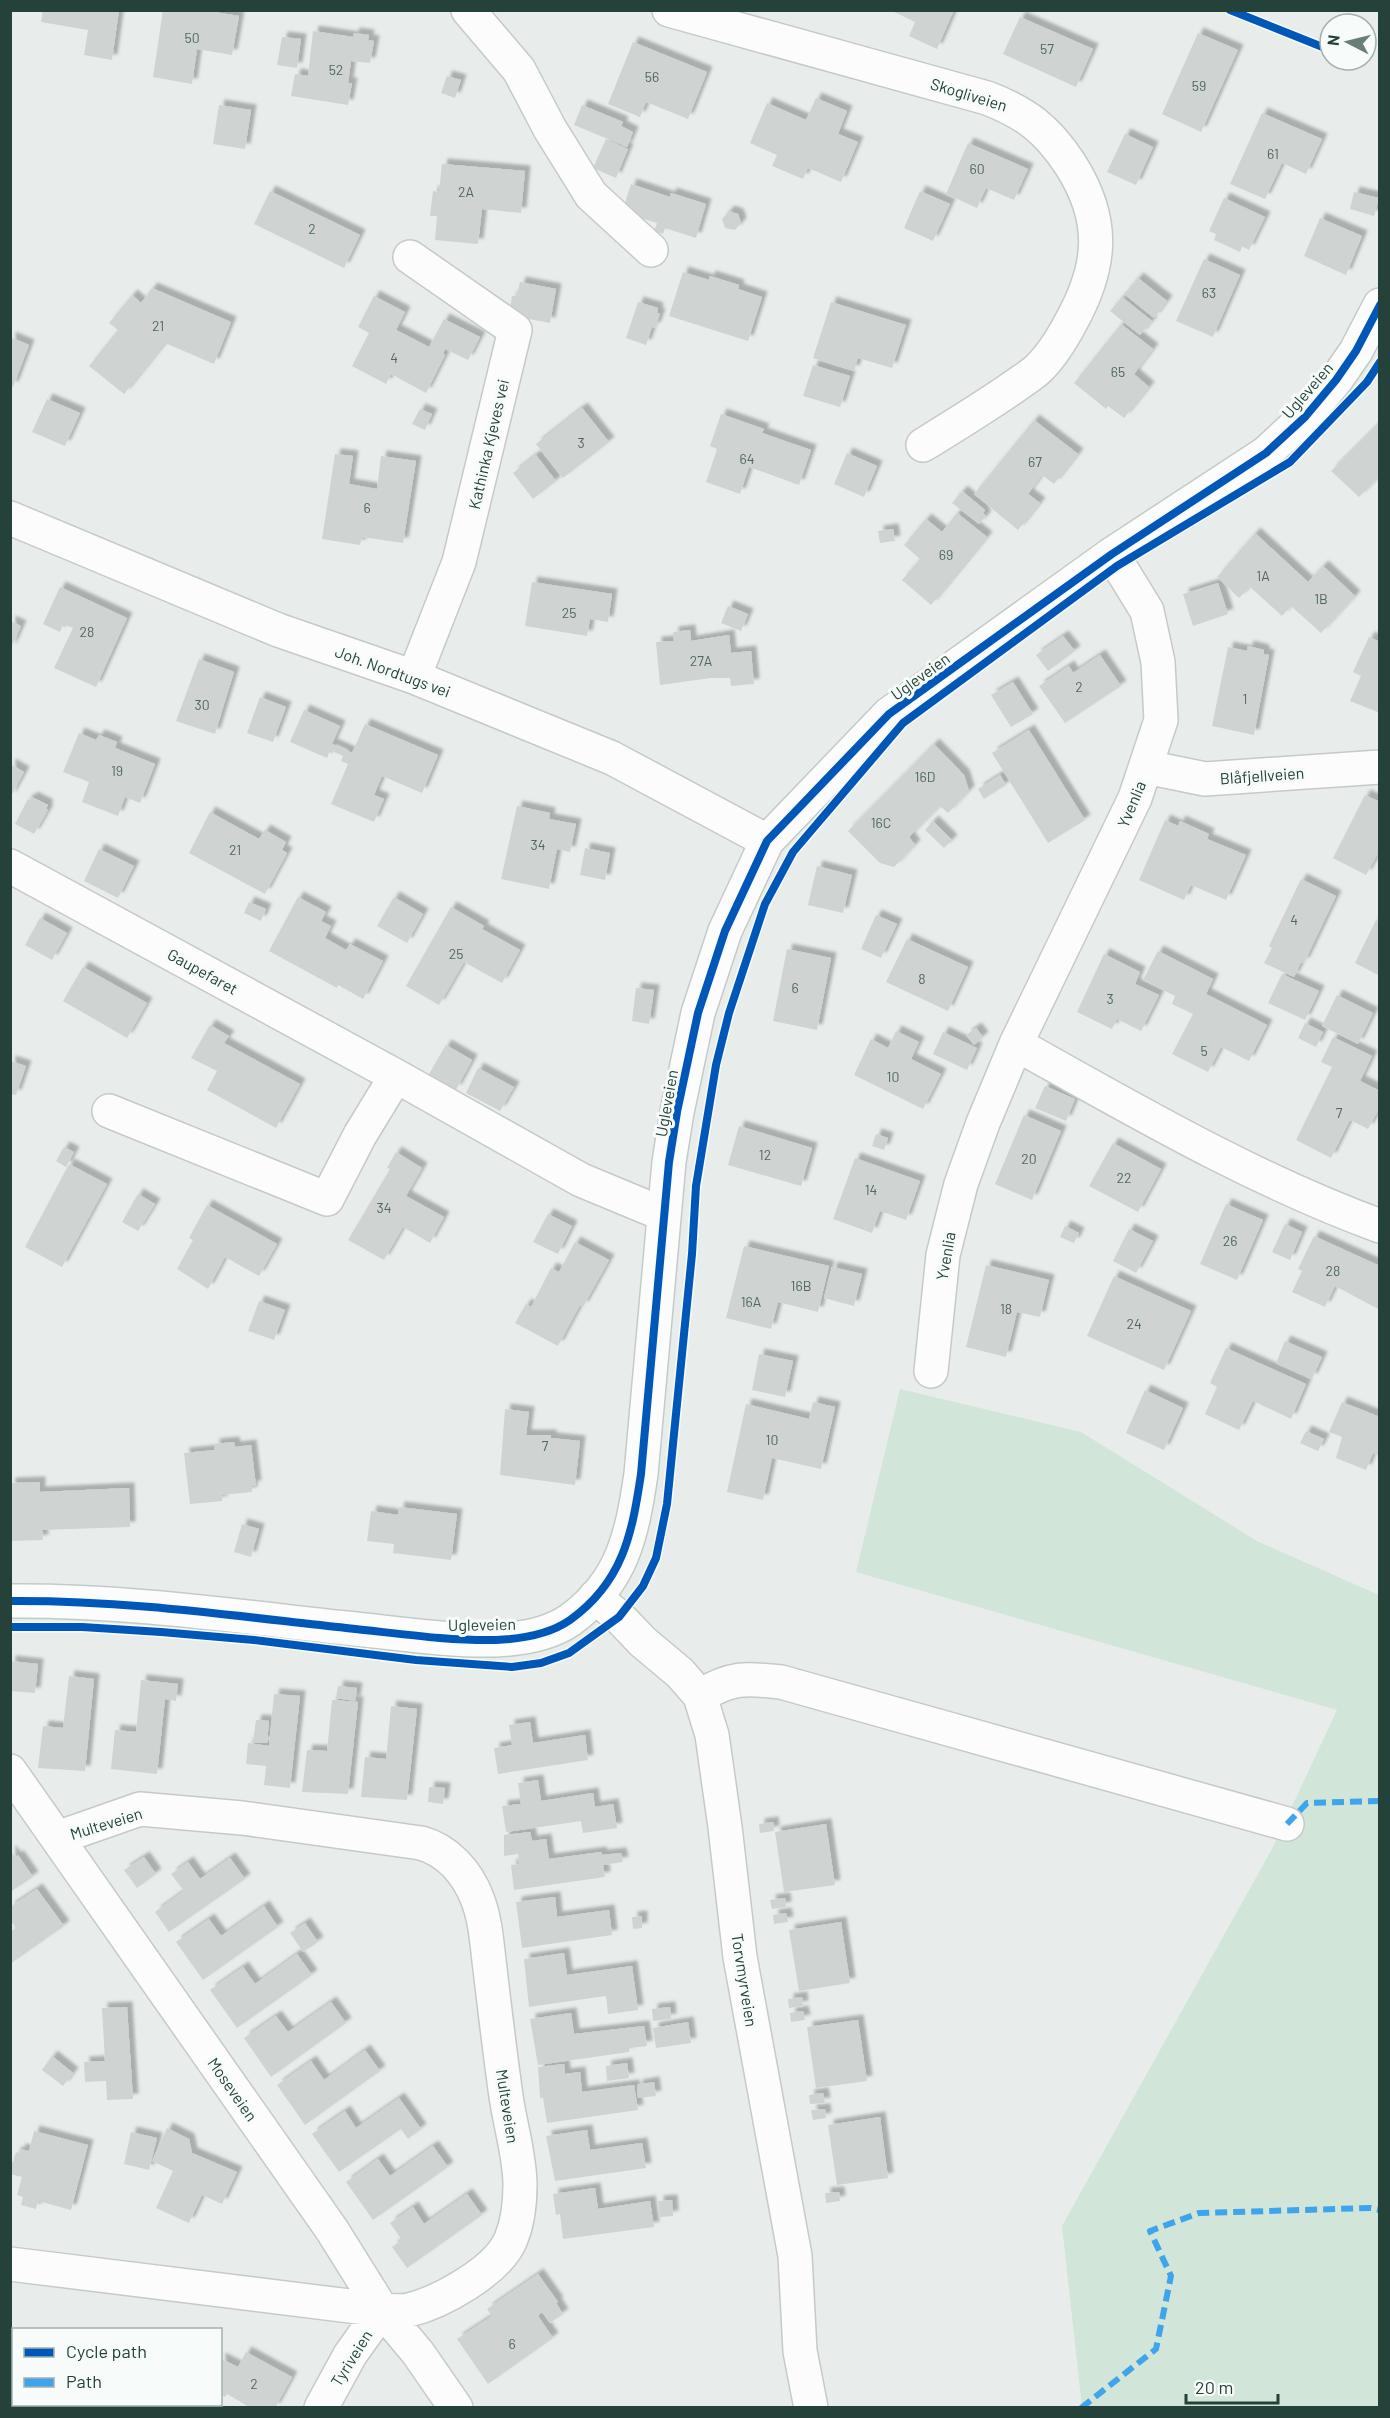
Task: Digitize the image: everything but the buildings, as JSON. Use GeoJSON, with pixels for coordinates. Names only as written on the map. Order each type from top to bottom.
{"type":"FeatureCollection","features":[{"type":"Feature","properties":{"kind":"street"},"geometry":{"type":"LineString","coordinates":[[468,10],[519,70],[550,129],[591,195],[651,250]]}},
{"type":"Feature","properties":{"kind":"street","name":"Skogliveien"},"geometry":{"type":"LineString","coordinates":[[669,10],[959,90],[1014,108],[1035,123],[1058,146],[1075,172],[1087,194],[1095,218],[1096,248],[1091,276],[1082,302],[1063,338],[1037,370],[923,445]]}},
{"type":"Feature","properties":{"kind":"street","name":"Kathinka Kjeves vei"},"geometry":{"type":"LineString","coordinates":[[410,257],[515,330],[459,562],[414,677]]}},
{"type":"Feature","properties":{"kind":"street","name":"Ugleveien"},"geometry":{"type":"LineString","coordinates":[[10,1601],[114,1604],[438,1638],[498,1640],[549,1631],[570,1620],[595,1598],[620,1564],[629,1541],[636,1511],[663,1214],[677,1112],[698,1013],[725,931],[767,842],[889,714],[1112,554],[1266,453],[1305,417],[1356,351],[1380,305]]}},
{"type":"Feature","properties":{"kind":"street","name":"Joh. Nordtugs vei"},"geometry":{"type":"LineString","coordinates":[[10,518],[278,630],[414,677],[612,758],[767,842]]}},
{"type":"Feature","properties":{"kind":"street","name":"Yvenlia"},"geometry":{"type":"LineString","coordinates":[[931,1371],[943,1256],[961,1184],[982,1123],[1016,1044],[1135,798],[1161,720],[1158,662],[1147,611],[1112,554]]}},
{"type":"Feature","properties":{"kind":"street","name":"Blåfjellveien"},"geometry":{"type":"LineString","coordinates":[[1146,767],[1205,779],[1380,767]]}},
{"type":"Feature","properties":{"kind":"street","name":"Gaupefaret"},"geometry":{"type":"LineString","coordinates":[[10,866],[396,1076],[581,1180],[663,1214]]}},
{"type":"Feature","properties":{"kind":"street"},"geometry":{"type":"LineString","coordinates":[[1016,1044],[1161,1125],[1267,1179],[1380,1226]]}},
{"type":"Feature","properties":{"kind":"street"},"geometry":{"type":"LineString","coordinates":[[109,1111],[327,1199],[360,1135],[396,1076]]}},
{"type":"Feature","properties":{"kind":"street","name":"Torvmyrveien"},"geometry":{"type":"LineString","coordinates":[[595,1598],[680,1673],[700,1696],[712,1735],[740,1957],[795,2256],[800,2351],[811,2408]]}},
{"type":"Feature","properties":{"kind":"street"},"geometry":{"type":"LineString","coordinates":[[700,1696],[720,1684],[738,1680],[781,1682],[1287,1824]]}},
{"type":"Feature","properties":{"kind":"street","name":"Moseveien"},"geometry":{"type":"LineString","coordinates":[[10,1771],[332,2230],[382,2310],[418,2353],[456,2408]]}},
{"type":"Feature","properties":{"kind":"street","name":"Multeveien"},"geometry":{"type":"LineString","coordinates":[[10,2264],[382,2310],[407,2310],[465,2284],[487,2269],[499,2257],[510,2240],[519,2214],[520,2183],[506,2098],[485,1931],[478,1899],[468,1879],[444,1854],[433,1846],[421,1843],[242,1818],[140,1809],[57,1838]]}},
{"type":"Feature","properties":{"kind":"street","name":"Tyriveien"},"geometry":{"type":"LineString","coordinates":[[321,2408],[350,2355],[382,2310]]}},
{"type":"Feature","properties":{"kind":"green space"},"geometry":{"type":"Polygon","coordinates":[[[900,1389],[1081,1432],[1257,1541],[1379,1595],[1379,2407],[1082,2407],[1062,2226],[1273,1847],[1337,1710],[856,1572],[900,1389]]]}},
{"type":"Feature","properties":{"kind":"marked path"},"geometry":{"type":"LineString","coordinates":[[1287,1824],[1307,1803],[1380,1801]]}},
{"type":"Feature","properties":{"kind":"marked path"},"geometry":{"type":"LineString","coordinates":[[1081,2408],[1156,2349],[1171,2276],[1150,2231],[1199,2213],[1371,2208],[1380,2210]]}},
{"type":"Feature","properties":{"kind":"cycle path"},"geometry":{"type":"LineString","coordinates":[[1230,10],[1318,45]]}},
{"type":"Feature","properties":{"kind":"cycle path"},"geometry":{"type":"LineString","coordinates":[[10,1601],[137,1606],[477,1640],[515,1638],[544,1632],[562,1625],[588,1605],[602,1590],[622,1555],[629,1537],[638,1496],[669,1162],[698,1013],[725,931],[767,841],[889,714],[1112,554],[1266,453],[1305,417],[1336,380],[1356,351],[1380,305]]}},
{"type":"Feature","properties":{"kind":"cycle path"},"geometry":{"type":"LineString","coordinates":[[10,1627],[82,1627],[161,1632],[254,1640],[416,1660],[512,1667],[541,1663],[569,1653],[619,1617],[643,1586],[656,1558],[667,1504],[692,1254],[696,1186],[716,1065],[729,1013],[765,904],[793,852],[903,723],[1117,566],[1290,462],[1367,382],[1380,362]]}}]}
